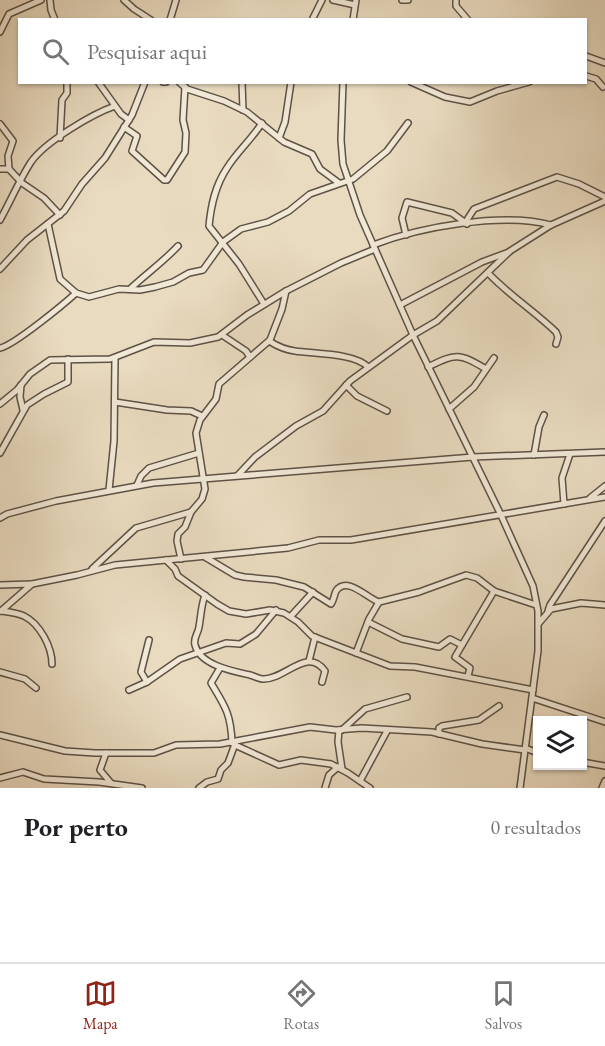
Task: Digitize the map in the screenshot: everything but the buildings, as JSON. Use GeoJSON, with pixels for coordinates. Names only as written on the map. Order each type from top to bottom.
{"type":"FeatureCollection","features":[{"type":"Feature","properties":{"kind":"street"},"geometry":{"type":"LineString","coordinates":[[0,32],[9,14],[41,0]]}},
{"type":"Feature","properties":{"kind":"street"},"geometry":{"type":"LineString","coordinates":[[50,0],[54,18]]}},
{"type":"Feature","properties":{"kind":"street"},"geometry":{"type":"LineString","coordinates":[[124,0],[148,18]]}},
{"type":"Feature","properties":{"kind":"street"},"geometry":{"type":"LineString","coordinates":[[171,18],[176,0]]}},
{"type":"Feature","properties":{"kind":"street"},"geometry":{"type":"LineString","coordinates":[[313,18],[322,0]]}},
{"type":"Feature","properties":{"kind":"street"},"geometry":{"type":"LineString","coordinates":[[333,0],[356,3],[353,18]]}},
{"type":"Feature","properties":{"kind":"street"},"geometry":{"type":"LineString","coordinates":[[402,0],[408,0]]}},
{"type":"Feature","properties":{"kind":"street"},"geometry":{"type":"LineString","coordinates":[[456,0],[456,6],[466,18]]}},
{"type":"Feature","properties":{"kind":"street"},"geometry":{"type":"LineString","coordinates":[[587,57],[605,63]]}},
{"type":"Feature","properties":{"kind":"street"},"geometry":{"type":"LineString","coordinates":[[587,77],[596,79],[603,87]]}},
{"type":"Feature","properties":{"kind":"street"},"geometry":{"type":"LineString","coordinates":[[60,138],[62,100],[67,93],[67,84]]}},
{"type":"Feature","properties":{"kind":"street"},"geometry":{"type":"LineString","coordinates":[[99,84],[115,106],[129,120]]}},
{"type":"Feature","properties":{"kind":"street"},"geometry":{"type":"LineString","coordinates":[[0,269],[3,261],[60,215],[82,184],[105,158],[129,120],[144,84]]}},
{"type":"Feature","properties":{"kind":"street"},"geometry":{"type":"LineString","coordinates":[[242,84],[243,110]]}},
{"type":"Feature","properties":{"kind":"street"},"geometry":{"type":"LineString","coordinates":[[279,138],[285,122],[291,84]]}},
{"type":"Feature","properties":{"kind":"street"},"geometry":{"type":"LineString","coordinates":[[343,84],[341,140],[347,181],[413,335],[533,586],[539,624],[538,651],[520,788]]}},
{"type":"Feature","properties":{"kind":"street"},"geometry":{"type":"LineString","coordinates":[[416,84],[445,97],[472,102],[497,91],[522,84]]}},
{"type":"Feature","properties":{"kind":"street"},"geometry":{"type":"LineString","coordinates":[[124,127],[137,136],[132,151],[164,180],[168,180],[185,152],[185,85],[243,110],[279,138],[312,154],[320,169],[339,183]]}},
{"type":"Feature","properties":{"kind":"street"},"geometry":{"type":"LineString","coordinates":[[0,220],[35,157],[96,113],[115,106]]}},
{"type":"Feature","properties":{"kind":"street"},"geometry":{"type":"LineString","coordinates":[[261,123],[251,140],[226,169],[212,200],[209,226],[223,242],[264,304]]}},
{"type":"Feature","properties":{"kind":"street"},"geometry":{"type":"LineString","coordinates":[[48,224],[60,279],[76,293],[89,297],[119,289],[154,287],[173,282],[189,273],[203,270],[223,242],[241,229],[268,222],[289,211],[310,194],[353,179],[382,156],[408,123]]}},
{"type":"Feature","properties":{"kind":"street"},"geometry":{"type":"LineString","coordinates":[[0,124],[13,141],[8,153],[9,169],[21,182],[44,198],[60,215]]}},
{"type":"Feature","properties":{"kind":"street"},"geometry":{"type":"LineString","coordinates":[[0,169],[9,169]]}},
{"type":"Feature","properties":{"kind":"street"},"geometry":{"type":"LineString","coordinates":[[466,223],[474,209],[557,177],[579,184],[605,199]]}},
{"type":"Feature","properties":{"kind":"street"},"geometry":{"type":"LineString","coordinates":[[400,305],[482,262],[510,251],[551,225],[605,199]]}},
{"type":"Feature","properties":{"kind":"street"},"geometry":{"type":"LineString","coordinates":[[406,235],[402,215],[407,202],[450,212],[466,223]]}},
{"type":"Feature","properties":{"kind":"street"},"geometry":{"type":"LineString","coordinates":[[0,404],[35,370],[50,360],[115,358],[154,342],[190,343],[222,335],[247,315],[286,291],[374,247],[406,235],[466,223],[528,220],[551,225]]}},
{"type":"Feature","properties":{"kind":"street"},"geometry":{"type":"LineString","coordinates":[[130,289],[162,263],[178,246]]}},
{"type":"Feature","properties":{"kind":"street"},"geometry":{"type":"LineString","coordinates":[[238,475],[255,457],[296,426],[323,411],[345,385],[368,367],[437,321],[510,251]]}},
{"type":"Feature","properties":{"kind":"street"},"geometry":{"type":"LineString","coordinates":[[488,273],[506,292],[530,308],[556,332],[558,337],[556,344]]}},
{"type":"Feature","properties":{"kind":"street"},"geometry":{"type":"LineString","coordinates":[[175,569],[180,559],[177,537],[185,527],[191,512],[202,499],[205,489],[196,433],[202,416],[216,399],[219,384],[269,341],[275,330],[286,291]]}},
{"type":"Feature","properties":{"kind":"street"},"geometry":{"type":"LineString","coordinates":[[0,348],[21,337],[76,293]]}},
{"type":"Feature","properties":{"kind":"street"},"geometry":{"type":"LineString","coordinates":[[222,335],[246,351],[250,357]]}},
{"type":"Feature","properties":{"kind":"street"},"geometry":{"type":"LineString","coordinates":[[269,341],[294,351],[322,353],[362,362],[368,367]]}},
{"type":"Feature","properties":{"kind":"street"},"geometry":{"type":"LineString","coordinates":[[429,367],[455,355],[469,359],[486,369]]}},
{"type":"Feature","properties":{"kind":"street"},"geometry":{"type":"LineString","coordinates":[[109,490],[114,441],[115,358]]}},
{"type":"Feature","properties":{"kind":"street"},"geometry":{"type":"LineString","coordinates":[[449,410],[470,392],[494,358]]}},
{"type":"Feature","properties":{"kind":"street"},"geometry":{"type":"LineString","coordinates":[[0,453],[27,405],[39,396],[68,382],[68,359]]}},
{"type":"Feature","properties":{"kind":"street"},"geometry":{"type":"LineString","coordinates":[[21,385],[20,397],[23,410]]}},
{"type":"Feature","properties":{"kind":"street"},"geometry":{"type":"LineString","coordinates":[[345,385],[357,396],[387,411]]}},
{"type":"Feature","properties":{"kind":"street"},"geometry":{"type":"LineString","coordinates":[[115,402],[167,410],[191,411],[202,416]]}},
{"type":"Feature","properties":{"kind":"street"},"geometry":{"type":"LineString","coordinates":[[534,455],[539,427],[544,415]]}},
{"type":"Feature","properties":{"kind":"street"},"geometry":{"type":"LineString","coordinates":[[0,518],[56,501],[137,485],[238,475],[473,458],[605,452]]}},
{"type":"Feature","properties":{"kind":"street"},"geometry":{"type":"LineString","coordinates":[[137,485],[141,476],[149,468],[199,453]]}},
{"type":"Feature","properties":{"kind":"street"},"geometry":{"type":"LineString","coordinates":[[564,504],[562,478],[570,454]]}},
{"type":"Feature","properties":{"kind":"street"},"geometry":{"type":"LineString","coordinates":[[589,499],[605,486]]}},
{"type":"Feature","properties":{"kind":"street"},"geometry":{"type":"LineString","coordinates":[[0,585],[32,584],[115,565],[288,548],[319,540],[347,540],[379,536],[500,513],[605,497]]}},
{"type":"Feature","properties":{"kind":"street"},"geometry":{"type":"LineString","coordinates":[[90,570],[136,528],[191,512]]}},
{"type":"Feature","properties":{"kind":"street"},"geometry":{"type":"LineString","coordinates":[[539,624],[605,521]]}},
{"type":"Feature","properties":{"kind":"street"},"geometry":{"type":"LineString","coordinates":[[205,557],[244,578],[276,580],[304,587],[331,604],[337,591],[349,585],[379,602],[419,592],[466,575],[477,578],[494,591],[537,605]]}},
{"type":"Feature","properties":{"kind":"street"},"geometry":{"type":"LineString","coordinates":[[166,560],[178,576],[217,604],[239,614],[276,610],[291,616],[315,637],[390,666],[415,667],[533,690]]}},
{"type":"Feature","properties":{"kind":"street"},"geometry":{"type":"LineString","coordinates":[[0,611],[32,584]]}},
{"type":"Feature","properties":{"kind":"street"},"geometry":{"type":"LineString","coordinates":[[468,676],[470,668],[455,658],[494,591]]}},
{"type":"Feature","properties":{"kind":"street"},"geometry":{"type":"LineString","coordinates":[[291,616],[313,592]]}},
{"type":"Feature","properties":{"kind":"street"},"geometry":{"type":"LineString","coordinates":[[205,595],[199,628],[194,639],[198,652],[220,668],[264,679],[290,670],[299,663],[316,662],[326,671],[322,682]]}},
{"type":"Feature","properties":{"kind":"street"},"geometry":{"type":"LineString","coordinates":[[356,653],[368,622],[379,602]]}},
{"type":"Feature","properties":{"kind":"street"},"geometry":{"type":"LineString","coordinates":[[548,611],[581,603],[605,606]]}},
{"type":"Feature","properties":{"kind":"street"},"geometry":{"type":"LineString","coordinates":[[129,690],[147,682],[180,659],[226,643],[240,644],[256,634],[276,610]]}},
{"type":"Feature","properties":{"kind":"street"},"geometry":{"type":"LineString","coordinates":[[0,611],[24,616],[35,624],[51,652],[52,664]]}},
{"type":"Feature","properties":{"kind":"street"},"geometry":{"type":"LineString","coordinates":[[368,622],[402,639],[439,647],[450,639],[462,645]]}},
{"type":"Feature","properties":{"kind":"street"},"geometry":{"type":"LineString","coordinates":[[309,661],[315,637]]}},
{"type":"Feature","properties":{"kind":"street"},"geometry":{"type":"LineString","coordinates":[[147,682],[141,672],[149,640]]}},
{"type":"Feature","properties":{"kind":"street"},"geometry":{"type":"LineString","coordinates":[[199,788],[207,782],[218,780],[221,770],[230,761],[234,743],[230,715],[211,683],[220,668]]}},
{"type":"Feature","properties":{"kind":"street"},"geometry":{"type":"LineString","coordinates":[[0,672],[26,679],[36,688]]}},
{"type":"Feature","properties":{"kind":"street"},"geometry":{"type":"LineString","coordinates":[[340,768],[338,742],[341,730],[368,708],[407,697]]}},
{"type":"Feature","properties":{"kind":"street"},"geometry":{"type":"LineString","coordinates":[[532,698],[605,722]]}},
{"type":"Feature","properties":{"kind":"street"},"geometry":{"type":"LineString","coordinates":[[439,734],[439,728],[442,726],[479,720],[499,706]]}},
{"type":"Feature","properties":{"kind":"street"},"geometry":{"type":"LineString","coordinates":[[0,735],[53,749],[106,753],[154,753],[176,745],[234,743],[310,727],[341,730],[362,728],[439,734],[482,744],[533,752]]}},
{"type":"Feature","properties":{"kind":"street"},"geometry":{"type":"LineString","coordinates":[[360,781],[387,731]]}},
{"type":"Feature","properties":{"kind":"street"},"geometry":{"type":"LineString","coordinates":[[234,743],[279,765],[301,760],[340,768],[370,788]]}},
{"type":"Feature","properties":{"kind":"street"},"geometry":{"type":"LineString","coordinates":[[106,753],[100,770],[113,784]]}},
{"type":"Feature","properties":{"kind":"street"},"geometry":{"type":"LineString","coordinates":[[587,763],[605,765]]}},
{"type":"Feature","properties":{"kind":"street"},"geometry":{"type":"LineString","coordinates":[[325,788],[329,775],[340,768]]}},
{"type":"Feature","properties":{"kind":"street"},"geometry":{"type":"LineString","coordinates":[[0,778],[23,772],[44,778],[142,788]]}},
{"type":"Feature","properties":{"kind":"street"},"geometry":{"type":"LineString","coordinates":[[602,788],[605,781]]}}]}
